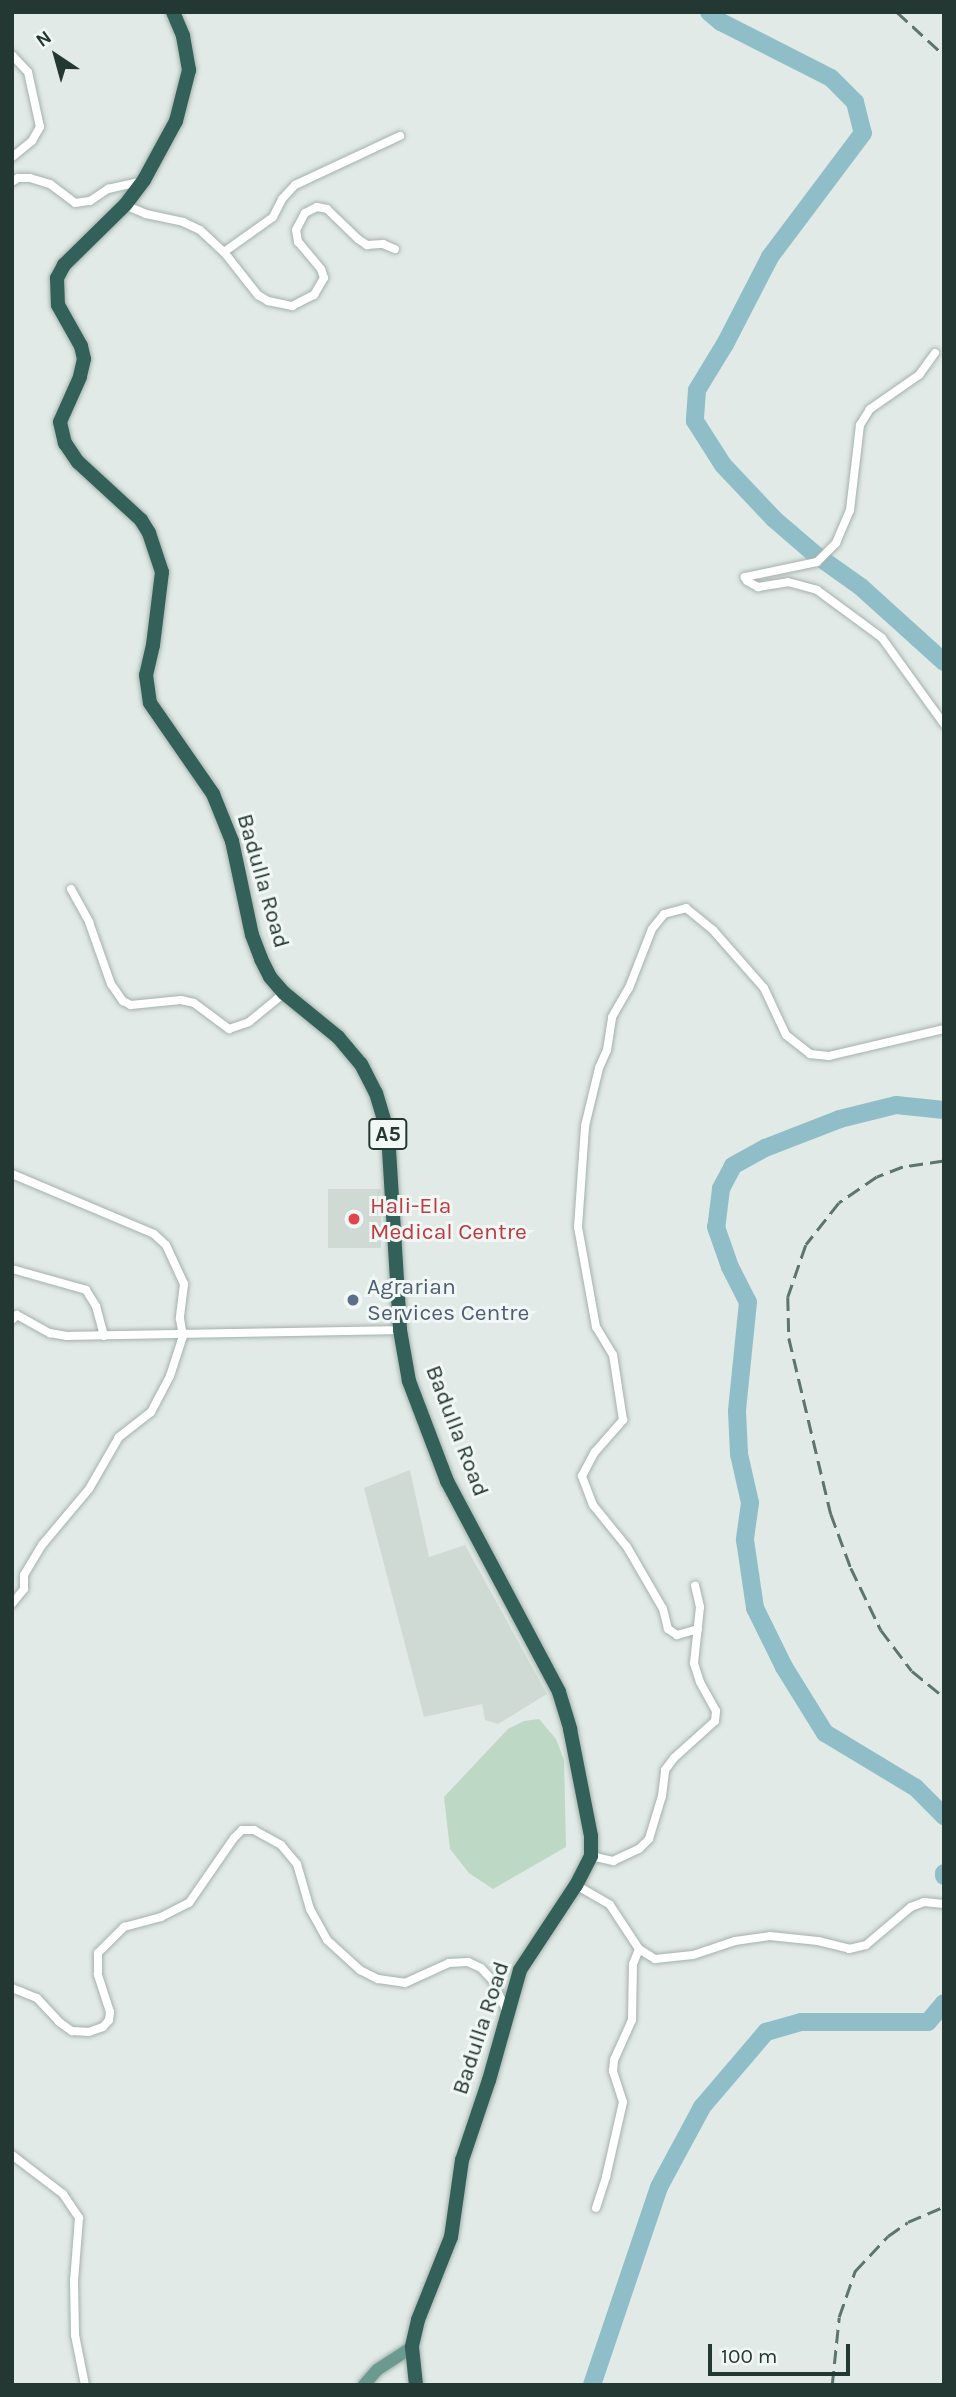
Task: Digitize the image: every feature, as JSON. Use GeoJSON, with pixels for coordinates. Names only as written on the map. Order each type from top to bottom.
{"type":"FeatureCollection","features":[{"type":"Feature","properties":{"kind":"highway","name":"Badulla Road"},"geometry":{"type":"LineString","coordinates":[[173,12],[183,36],[189,70],[176,121],[144,180],[125,205],[64,265],[57,278],[58,305],[81,346],[84,359],[80,377],[60,422],[65,443],[78,462],[141,520],[149,533],[162,572],[153,645],[146,675],[150,703],[212,794],[232,841],[257,947],[270,976],[284,993],[338,1037],[361,1064],[376,1093],[388,1133],[400,1330],[409,1381],[447,1481],[559,1692],[573,1742],[591,1836],[591,1856],[576,1885],[520,1970],[489,2080],[461,2160],[451,2237],[418,2320],[412,2347],[416,2385]]}},
{"type":"Feature","properties":{"kind":"main road"},"geometry":{"type":"LineString","coordinates":[[364,2385],[377,2370],[412,2347]]}},
{"type":"Feature","properties":{"kind":"street"},"geometry":{"type":"LineString","coordinates":[[12,55],[28,72],[40,127],[32,141],[12,157]]}},
{"type":"Feature","properties":{"kind":"street"},"geometry":{"type":"LineString","coordinates":[[223,252],[273,217],[282,199],[295,185],[400,136]]}},
{"type":"Feature","properties":{"kind":"street"},"geometry":{"type":"LineString","coordinates":[[12,182],[18,178],[30,178],[50,184],[75,203],[90,201],[108,189],[144,180]]}},
{"type":"Feature","properties":{"kind":"street"},"geometry":{"type":"LineString","coordinates":[[125,205],[146,214],[183,222],[200,230],[223,252],[258,295],[268,302],[292,306],[314,295],[324,278],[321,270],[298,242],[296,230],[305,212],[317,207],[327,209],[367,245],[383,244],[395,248]]}},
{"type":"Feature","properties":{"kind":"street"},"geometry":{"type":"LineString","coordinates":[[935,353],[919,375],[870,409],[860,425],[850,510],[836,543],[817,562],[745,577],[747,582],[758,587],[789,582],[817,590],[882,638],[944,724]]}},
{"type":"Feature","properties":{"kind":"street"},"geometry":{"type":"LineString","coordinates":[[72,889],[89,922],[111,984],[123,1001],[131,1005],[181,1000],[194,1003],[229,1029],[248,1022],[284,993]]}},
{"type":"Feature","properties":{"kind":"street"},"geometry":{"type":"LineString","coordinates":[[698,1629],[677,1635],[668,1629],[663,1609],[628,1546],[593,1505],[582,1476],[583,1469],[623,1420],[613,1355],[596,1327],[578,1227],[585,1126],[599,1068],[607,1049],[612,1017],[629,988],[652,929],[664,914],[686,908],[713,930],[764,988],[786,1035],[810,1054],[829,1056],[944,1029]]}},
{"type":"Feature","properties":{"kind":"street"},"geometry":{"type":"LineString","coordinates":[[12,1174],[75,1198],[160,1239],[166,1245],[184,1284],[180,1319],[183,1336],[170,1376],[151,1412],[119,1437],[103,1470],[42,1545],[24,1575],[27,1582],[24,1589],[12,1604]]}},
{"type":"Feature","properties":{"kind":"street"},"geometry":{"type":"LineString","coordinates":[[12,1269],[86,1290],[96,1306],[104,1336]]}},
{"type":"Feature","properties":{"kind":"street"},"geometry":{"type":"LineString","coordinates":[[12,1320],[17,1315],[50,1332],[67,1336],[400,1330]]}},
{"type":"Feature","properties":{"kind":"street"},"geometry":{"type":"LineString","coordinates":[[591,1856],[613,1861],[639,1849],[649,1839],[662,1796],[665,1770],[674,1758],[715,1721],[716,1710],[700,1682],[694,1663],[700,1607],[695,1586]]}},
{"type":"Feature","properties":{"kind":"street"},"geometry":{"type":"LineString","coordinates":[[12,1988],[37,1998],[59,2022],[72,2031],[89,2032],[103,2027],[110,2012],[98,1974],[98,1953],[124,1927],[160,1917],[190,1903],[234,1838],[242,1830],[254,1830],[267,1834],[281,1845],[297,1864],[310,1909],[327,1940],[360,1970],[378,1979],[405,1983],[449,1963],[468,1962],[481,1968],[493,1980],[507,2013]]}},
{"type":"Feature","properties":{"kind":"street"},"geometry":{"type":"LineString","coordinates":[[576,1885],[610,1905],[639,1949],[655,1959],[693,1955],[735,1941],[769,1936],[818,1941],[849,1949],[866,1945],[911,1907],[924,1902],[944,1904]]}},
{"type":"Feature","properties":{"kind":"street"},"geometry":{"type":"LineString","coordinates":[[596,2208],[623,2102],[613,2070],[614,2060],[632,2020],[633,1964],[639,1949]]}},
{"type":"Feature","properties":{"kind":"street"},"geometry":{"type":"LineString","coordinates":[[12,2155],[63,2194],[79,2218],[77,2270],[74,2281],[75,2335],[85,2385]]}},
{"type":"Feature","properties":{"kind":"shaded area","name":"Hali-Ela Medical Centre"},"geometry":{"type":"Polygon","coordinates":[[[328,1189],[381,1189],[381,1248],[328,1248],[328,1189]]]}},
{"type":"Feature","properties":{"kind":"shaded area"},"geometry":{"type":"Polygon","coordinates":[[[410,1470],[429,1557],[465,1545],[547,1694],[498,1724],[485,1720],[482,1704],[424,1717],[364,1488],[410,1470]]]}},
{"type":"Feature","properties":{"kind":"green space"},"geometry":{"type":"Polygon","coordinates":[[[539,1719],[556,1739],[564,1760],[566,1847],[493,1889],[469,1873],[450,1849],[444,1797],[508,1729],[524,1721],[539,1719]]]}},
{"type":"Feature","properties":{"kind":"waterway"},"geometry":{"type":"LineString","coordinates":[[709,12],[721,22],[831,78],[855,102],[863,133],[770,257],[725,344],[697,390],[695,421],[723,465],[774,519],[816,555],[861,587],[944,662]]}},
{"type":"Feature","properties":{"kind":"waterway"},"geometry":{"type":"LineString","coordinates":[[944,1110],[896,1105],[840,1119],[765,1148],[733,1166],[721,1189],[716,1227],[730,1267],[748,1302],[737,1411],[739,1454],[750,1503],[745,1540],[755,1608],[784,1667],[825,1733],[916,1788],[944,1816]]}},
{"type":"Feature","properties":{"kind":"waterway"},"geometry":{"type":"LineString","coordinates":[[592,2385],[659,2187],[702,2107],[766,2032],[801,2022],[928,2022],[944,2003]]}},
{"type":"Feature","properties":{"kind":"railway"},"geometry":{"type":"LineString","coordinates":[[897,12],[944,55]]}},
{"type":"Feature","properties":{"kind":"railway"},"geometry":{"type":"LineString","coordinates":[[944,1161],[903,1167],[877,1177],[839,1203],[806,1245],[788,1297],[789,1338],[831,1514],[851,1568],[881,1630],[912,1671],[944,1697]]}},
{"type":"Feature","properties":{"kind":"railway"},"geometry":{"type":"LineString","coordinates":[[832,2385],[839,2317],[855,2271],[888,2236],[908,2222],[944,2207]]}},
{"type":"Feature","properties":{"kind":"place","name":"Hali-Ela Medical Centre"},"geometry":{"type":"Point","coordinates":[354,1219]}},
{"type":"Feature","properties":{"kind":"place","name":"Agrarian Services Centre"},"geometry":{"type":"Point","coordinates":[353,1300]}}]}
